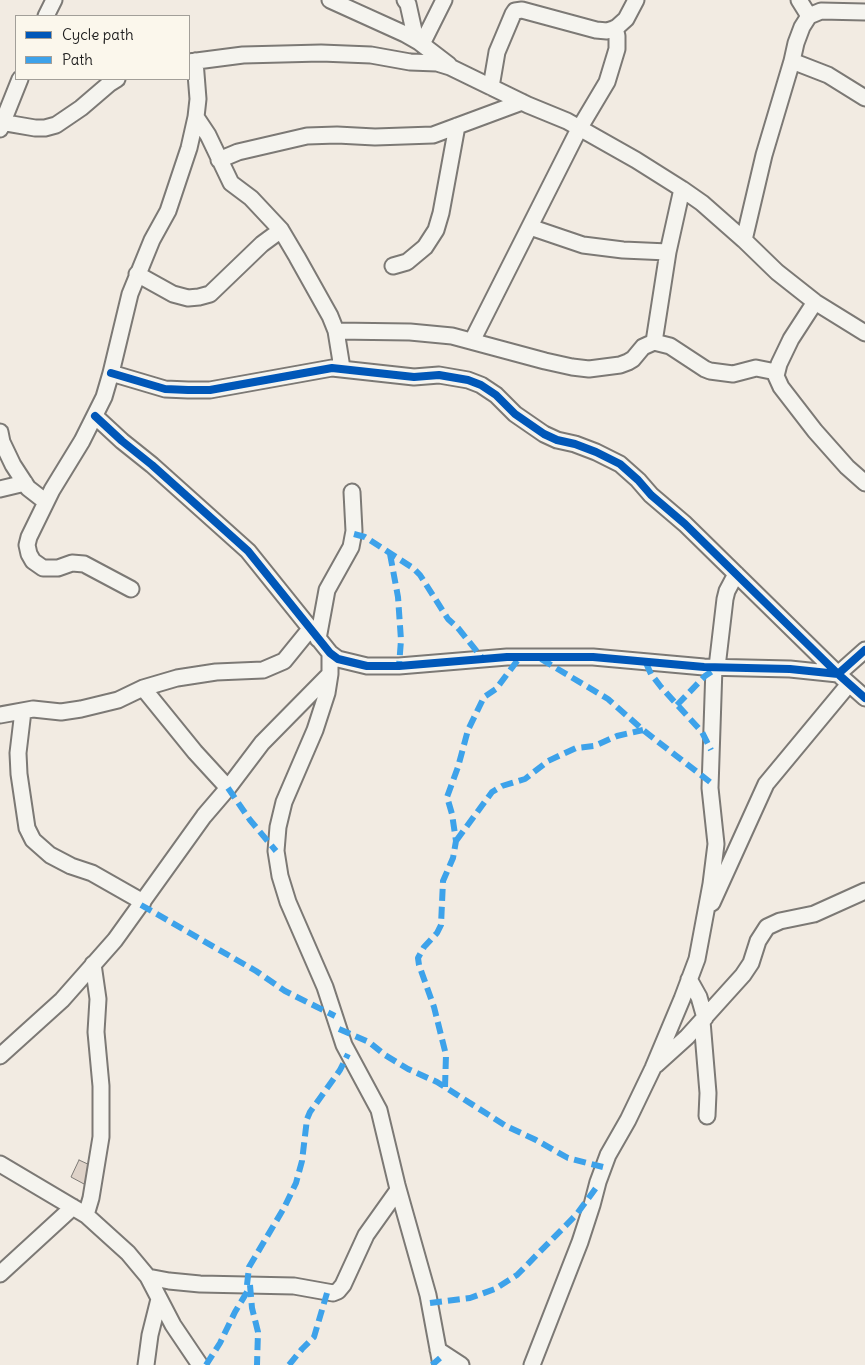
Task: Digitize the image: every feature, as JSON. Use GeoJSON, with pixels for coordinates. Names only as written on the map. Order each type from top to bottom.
{"type":"FeatureCollection","features":[{"type":"Feature","properties":{"kind":"street"},"geometry":{"type":"LineString","coordinates":[[46,15],[54,0]]}},
{"type":"Feature","properties":{"kind":"street"},"geometry":{"type":"LineString","coordinates":[[330,0],[419,42],[450,67]]}},
{"type":"Feature","properties":{"kind":"street"},"geometry":{"type":"LineString","coordinates":[[405,0],[408,4],[419,42]]}},
{"type":"Feature","properties":{"kind":"street"},"geometry":{"type":"LineString","coordinates":[[419,42],[444,0]]}},
{"type":"Feature","properties":{"kind":"street"},"geometry":{"type":"LineString","coordinates":[[491,87],[497,52],[515,11],[522,10],[606,32],[615,28],[626,19],[636,0]]}},
{"type":"Feature","properties":{"kind":"street"},"geometry":{"type":"LineString","coordinates":[[799,0],[809,16]]}},
{"type":"Feature","properties":{"kind":"street"},"geometry":{"type":"LineString","coordinates":[[744,240],[764,155],[802,27],[809,16],[821,11],[865,12]]}},
{"type":"Feature","properties":{"kind":"street"},"geometry":{"type":"LineString","coordinates":[[472,341],[610,73],[617,49],[618,36],[615,28]]}},
{"type":"Feature","properties":{"kind":"street"},"geometry":{"type":"LineString","coordinates":[[131,589],[84,564],[72,563],[58,568],[43,568],[33,561],[27,546],[29,537],[46,502],[95,416],[112,373],[130,294],[137,274],[152,240],[168,211],[181,173],[196,117],[198,99],[192,61],[243,55],[321,53],[371,55],[410,62],[437,63],[450,67],[580,129],[636,160],[682,189],[702,203],[777,272],[815,302],[865,333]]}},
{"type":"Feature","properties":{"kind":"street"},"geometry":{"type":"LineString","coordinates":[[792,61],[828,75],[865,98]]}},
{"type":"Feature","properties":{"kind":"street"},"geometry":{"type":"LineString","coordinates":[[20,80],[1,125],[45,128],[56,124],[81,108],[115,80]]}},
{"type":"Feature","properties":{"kind":"street"},"geometry":{"type":"LineString","coordinates":[[219,160],[238,152],[307,136],[375,137],[433,135],[522,102]]}},
{"type":"Feature","properties":{"kind":"street"},"geometry":{"type":"LineString","coordinates":[[196,117],[208,135],[231,183],[251,198],[281,230],[317,292],[336,331],[342,368]]}},
{"type":"Feature","properties":{"kind":"street"},"geometry":{"type":"LineString","coordinates":[[393,266],[407,262],[425,246],[436,230],[443,205],[457,126]]}},
{"type":"Feature","properties":{"kind":"street"},"geometry":{"type":"LineString","coordinates":[[654,342],[668,252],[682,189]]}},
{"type":"Feature","properties":{"kind":"street"},"geometry":{"type":"LineString","coordinates":[[530,227],[583,245],[623,250],[668,252]]}},
{"type":"Feature","properties":{"kind":"street"},"geometry":{"type":"LineString","coordinates":[[137,274],[172,294],[188,298],[210,294],[262,244],[281,230]]}},
{"type":"Feature","properties":{"kind":"street"},"geometry":{"type":"LineString","coordinates":[[815,302],[791,339],[776,372],[776,376],[781,387],[815,431],[847,467],[865,483]]}},
{"type":"Feature","properties":{"kind":"street"},"geometry":{"type":"LineString","coordinates":[[336,331],[410,332],[452,336],[545,361],[589,369],[620,365],[628,362],[643,347],[654,342],[670,346],[710,371],[733,374],[756,368],[776,372]]}},
{"type":"Feature","properties":{"kind":"street"},"geometry":{"type":"LineString","coordinates":[[112,373],[165,389],[210,390],[304,372],[342,368],[366,373],[414,377],[439,375],[468,380],[481,385],[544,434],[596,452],[620,464],[651,495],[685,524],[843,679],[865,698]]}},
{"type":"Feature","properties":{"kind":"street"},"geometry":{"type":"LineString","coordinates":[[95,416],[248,551],[314,634],[330,653],[338,659],[367,666],[399,666],[507,657],[593,657],[656,664],[790,669],[843,679]]}},
{"type":"Feature","properties":{"kind":"street"},"geometry":{"type":"LineString","coordinates":[[0,432],[2,442],[13,465],[28,488],[46,502]]}},
{"type":"Feature","properties":{"kind":"street"},"geometry":{"type":"LineString","coordinates":[[0,489],[25,483]]}},
{"type":"Feature","properties":{"kind":"street"},"geometry":{"type":"LineString","coordinates":[[0,715],[33,709],[61,712],[81,709],[118,700],[143,688],[177,678],[209,673],[263,670],[284,661],[314,634],[328,590],[351,547],[354,531],[352,492]]}},
{"type":"Feature","properties":{"kind":"street"},"geometry":{"type":"LineString","coordinates":[[532,1365],[580,1242],[608,1155],[628,1120],[653,1068],[697,959],[716,844],[710,788],[716,667],[727,591],[736,574]]}},
{"type":"Feature","properties":{"kind":"street"},"geometry":{"type":"LineString","coordinates":[[704,917],[722,884],[733,853],[766,784],[865,650]]}},
{"type":"Feature","properties":{"kind":"street"},"geometry":{"type":"LineString","coordinates":[[330,653],[330,677],[327,693],[315,730],[284,802],[278,827],[276,851],[280,876],[288,902],[326,987],[344,1045],[379,1110],[398,1190],[428,1295],[442,1365]]}},
{"type":"Feature","properties":{"kind":"street"},"geometry":{"type":"LineString","coordinates":[[0,1056],[62,1000],[115,940],[204,816],[262,743],[330,677],[359,664]]}},
{"type":"Feature","properties":{"kind":"street"},"geometry":{"type":"LineString","coordinates":[[143,688],[195,752],[228,788]]}},
{"type":"Feature","properties":{"kind":"street"},"geometry":{"type":"LineString","coordinates":[[23,711],[18,753],[18,774],[27,828],[33,840],[50,855],[71,866],[92,873],[143,902]]}},
{"type":"Feature","properties":{"kind":"street"},"geometry":{"type":"LineString","coordinates":[[653,1068],[704,1019],[744,975],[751,963],[758,940],[767,927],[814,914],[865,891]]}},
{"type":"Feature","properties":{"kind":"street"},"geometry":{"type":"LineString","coordinates":[[0,1274],[79,1211],[91,1198],[101,1137],[97,1051],[98,999],[93,964]]}},
{"type":"Feature","properties":{"kind":"street"},"geometry":{"type":"LineString","coordinates":[[689,979],[699,997],[704,1019],[704,1063],[707,1080],[708,1116]]}},
{"type":"Feature","properties":{"kind":"street"},"geometry":{"type":"LineString","coordinates":[[0,1164],[79,1211],[128,1253],[148,1276],[173,1325],[200,1365]]}},
{"type":"Feature","properties":{"kind":"street"},"geometry":{"type":"LineString","coordinates":[[148,1276],[168,1281],[200,1284],[294,1286],[332,1293],[338,1291],[343,1285],[366,1235],[398,1190]]}},
{"type":"Feature","properties":{"kind":"street"},"geometry":{"type":"LineString","coordinates":[[146,1365],[150,1335],[159,1299]]}},
{"type":"Feature","properties":{"kind":"street"},"geometry":{"type":"LineString","coordinates":[[438,1350],[461,1365]]}},
{"type":"Feature","properties":{"kind":"building"},"geometry":{"type":"Polygon","coordinates":[[[79,1160],[92,1166],[84,1184],[71,1177],[79,1160]]]}},
{"type":"Feature","properties":{"kind":"marked path"},"geometry":{"type":"LineString","coordinates":[[354,534],[365,537],[413,568],[420,575],[448,619],[458,628],[483,659]]}},
{"type":"Feature","properties":{"kind":"marked path"},"geometry":{"type":"LineString","coordinates":[[390,554],[398,597],[401,640],[399,666]]}},
{"type":"Feature","properties":{"kind":"marked path"},"geometry":{"type":"LineString","coordinates":[[445,1087],[446,1055],[434,1007],[418,958],[441,925],[443,881],[453,858],[456,841],[447,797],[458,767],[468,730],[484,697],[496,689],[520,657]]}},
{"type":"Feature","properties":{"kind":"marked path"},"geometry":{"type":"LineString","coordinates":[[541,659],[608,699],[643,730],[710,782]]}},
{"type":"Feature","properties":{"kind":"marked path"},"geometry":{"type":"LineString","coordinates":[[646,663],[651,674],[661,687],[702,732],[711,750]]}},
{"type":"Feature","properties":{"kind":"marked path"},"geometry":{"type":"LineString","coordinates":[[677,705],[705,676],[714,670]]}},
{"type":"Feature","properties":{"kind":"marked path"},"geometry":{"type":"LineString","coordinates":[[456,841],[492,792],[502,786],[525,779],[548,761],[576,748],[594,746],[617,736],[643,730]]}},
{"type":"Feature","properties":{"kind":"marked path"},"geometry":{"type":"LineString","coordinates":[[228,788],[250,820],[276,851]]}},
{"type":"Feature","properties":{"kind":"marked path"},"geometry":{"type":"LineString","coordinates":[[141,905],[256,971],[285,991],[335,1016]]}},
{"type":"Feature","properties":{"kind":"marked path"},"geometry":{"type":"LineString","coordinates":[[339,1029],[369,1042],[385,1055],[408,1069],[437,1082],[506,1126],[568,1158],[603,1167]]}},
{"type":"Feature","properties":{"kind":"marked path"},"geometry":{"type":"LineString","coordinates":[[247,1285],[249,1267],[284,1208],[296,1183],[302,1161],[307,1119],[310,1112],[340,1070],[348,1054]]}},
{"type":"Feature","properties":{"kind":"marked path"},"geometry":{"type":"LineString","coordinates":[[430,1303],[470,1298],[495,1289],[517,1275],[576,1215],[596,1188]]}},
{"type":"Feature","properties":{"kind":"marked path"},"geometry":{"type":"LineString","coordinates":[[250,1285],[252,1308],[258,1332],[257,1365]]}},
{"type":"Feature","properties":{"kind":"marked path"},"geometry":{"type":"LineString","coordinates":[[206,1365],[250,1287]]}},
{"type":"Feature","properties":{"kind":"marked path"},"geometry":{"type":"LineString","coordinates":[[289,1365],[314,1337],[327,1293]]}},
{"type":"Feature","properties":{"kind":"marked path"},"geometry":{"type":"LineString","coordinates":[[432,1365],[440,1358]]}},
{"type":"Feature","properties":{"kind":"cycle path"},"geometry":{"type":"LineString","coordinates":[[111,373],[165,389],[188,390],[210,390],[332,368],[414,377],[439,375],[468,380],[481,385],[496,395],[515,414],[544,434],[596,452],[620,464],[651,495],[685,524],[838,674],[865,698]]}},
{"type":"Feature","properties":{"kind":"cycle path"},"geometry":{"type":"LineString","coordinates":[[95,416],[248,551],[330,653],[338,659],[367,666],[399,666],[507,657],[593,657],[704,667],[790,669],[838,674],[865,650]]}}]}
